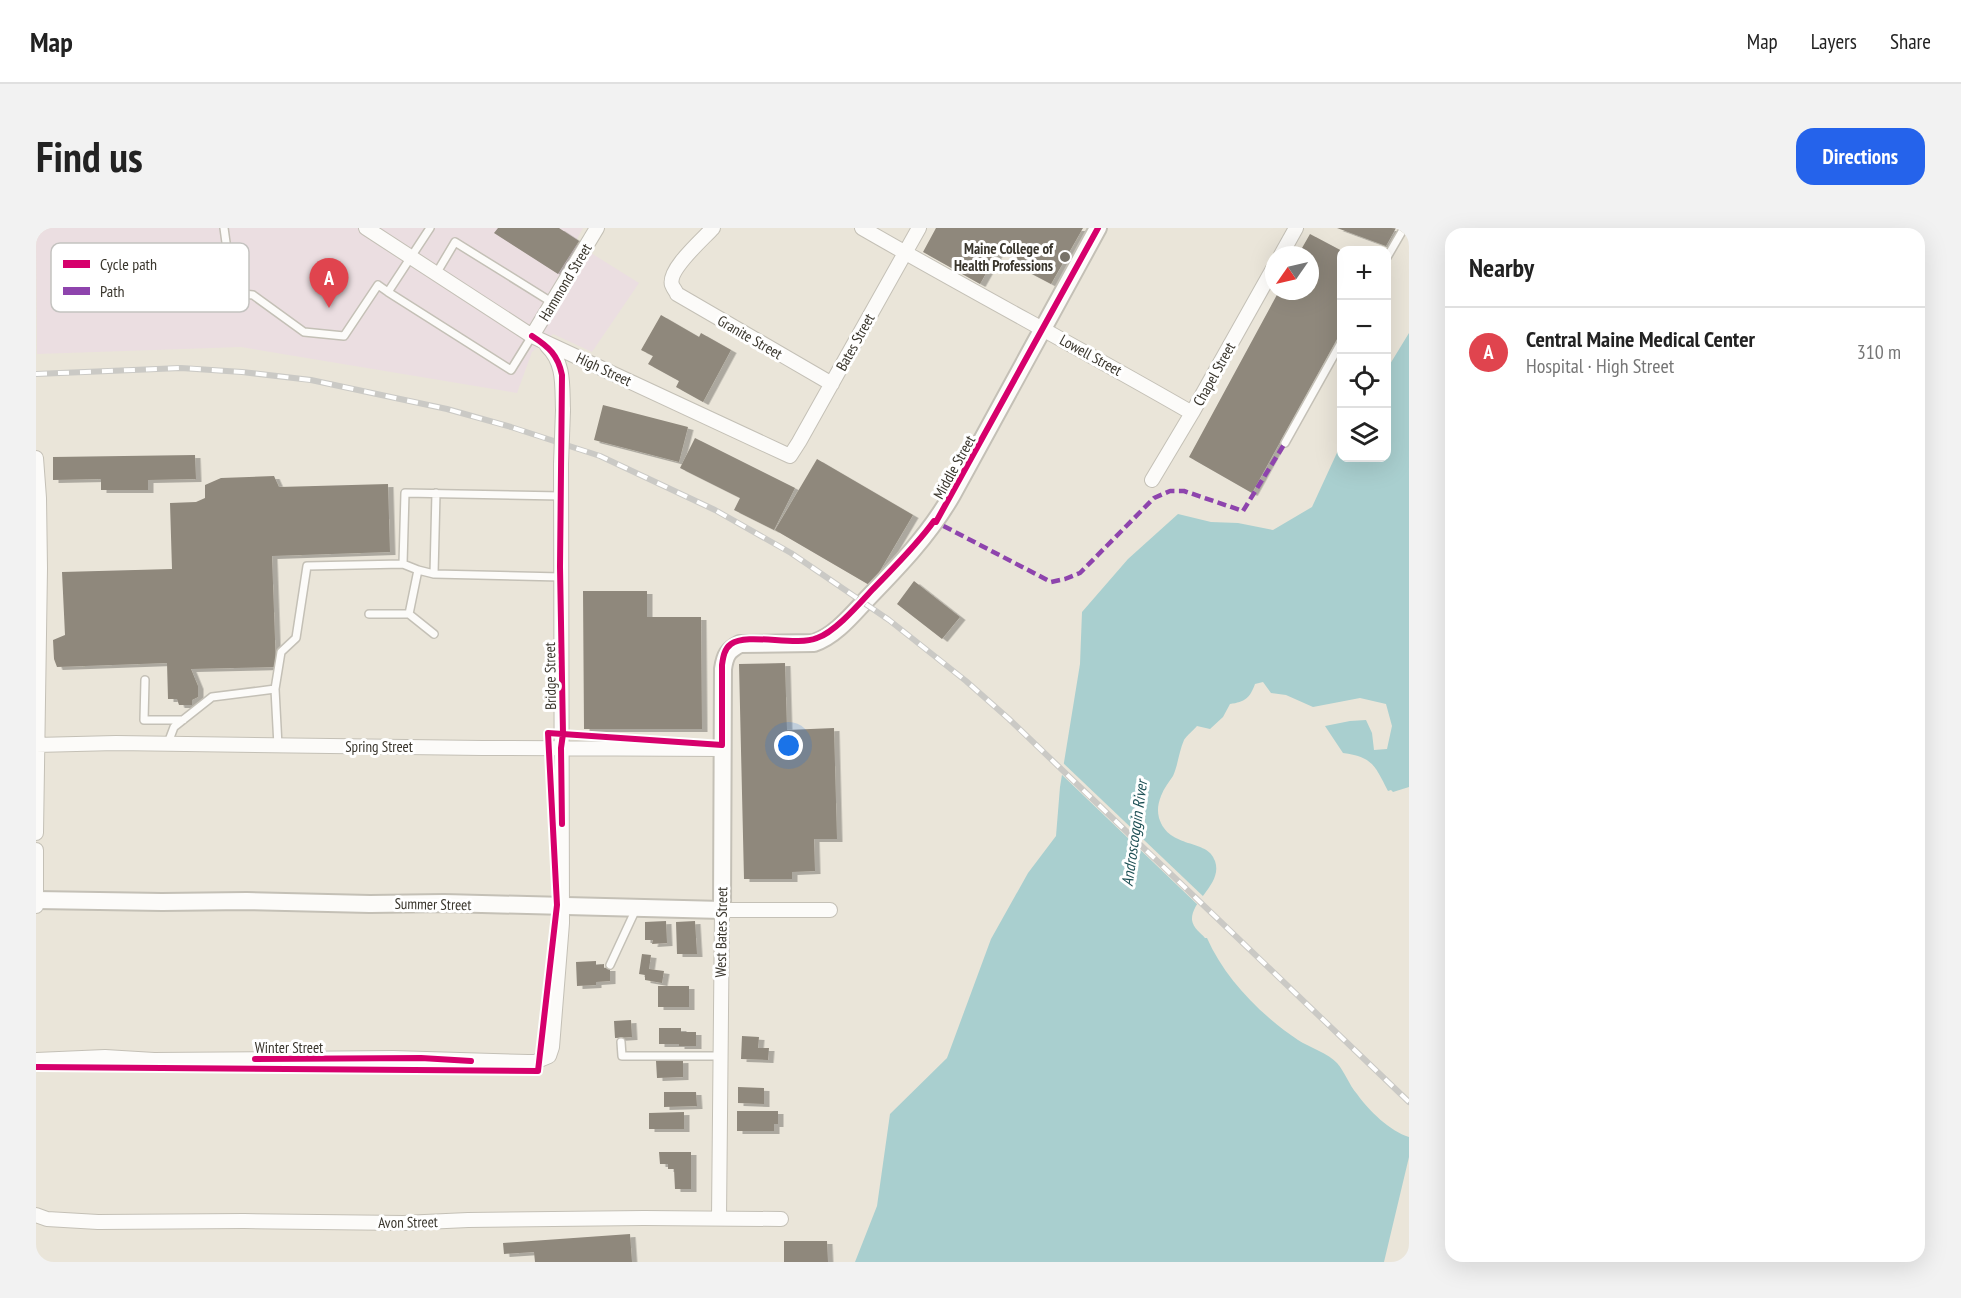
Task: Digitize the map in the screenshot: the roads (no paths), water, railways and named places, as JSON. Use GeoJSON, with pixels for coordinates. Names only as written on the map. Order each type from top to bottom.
{"type":"FeatureCollection","features":[{"type":"Feature","properties":{"kind":"street","name":"Hammond Street"},"geometry":{"type":"LineString","coordinates":[[532,336],[597,228]]}},
{"type":"Feature","properties":{"kind":"street","name":"Granite Street"},"geometry":{"type":"LineString","coordinates":[[713,228],[676,269],[672,286],[677,294],[832,384]]}},
{"type":"Feature","properties":{"kind":"street","name":"Lowell Street"},"geometry":{"type":"LineString","coordinates":[[862,228],[1192,413]]}},
{"type":"Feature","properties":{"kind":"street","name":"Bates Street"},"geometry":{"type":"LineString","coordinates":[[790,456],[919,228]]}},
{"type":"Feature","properties":{"kind":"street","name":"Middle Street"},"geometry":{"type":"LineString","coordinates":[[730,649],[746,643],[814,644],[822,640],[849,618],[909,555],[938,520],[1098,228]]}},
{"type":"Feature","properties":{"kind":"street"},"geometry":{"type":"LineString","coordinates":[[1286,246],[1296,228]]}},
{"type":"Feature","properties":{"kind":"street","name":"High Street"},"geometry":{"type":"LineString","coordinates":[[373,230],[532,336],[790,456]]}},
{"type":"Feature","properties":{"kind":"street","name":"Chapel Street"},"geometry":{"type":"LineString","coordinates":[[1152,480],[1265,283]]}},
{"type":"Feature","properties":{"kind":"street","name":"Bridge Street"},"geometry":{"type":"LineString","coordinates":[[532,336],[551,350],[557,358],[562,375],[562,906],[552,1047],[549,1056],[542,1059]]}},
{"type":"Feature","properties":{"kind":"street"},"geometry":{"type":"LineString","coordinates":[[36,458],[40,568],[36,833]]}},
{"type":"Feature","properties":{"kind":"street","name":"West Bates Street"},"geometry":{"type":"LineString","coordinates":[[719,1218],[723,669],[724,657],[730,649]]}},
{"type":"Feature","properties":{"kind":"street","name":"Spring Street"},"geometry":{"type":"LineString","coordinates":[[37,745],[723,749]]}},
{"type":"Feature","properties":{"kind":"street"},"geometry":{"type":"LineString","coordinates":[[36,850],[36,906]]}},
{"type":"Feature","properties":{"kind":"street","name":"Summer Street"},"geometry":{"type":"LineString","coordinates":[[36,900],[435,903],[636,909],[830,910]]}},
{"type":"Feature","properties":{"kind":"street","name":"Winter Street"},"geometry":{"type":"LineString","coordinates":[[36,1060],[403,1058],[528,1062],[542,1059]]}},
{"type":"Feature","properties":{"kind":"street","name":"Avon Street"},"geometry":{"type":"LineString","coordinates":[[37,1213],[47,1219],[98,1222],[403,1223],[468,1220],[719,1218],[781,1220]]}},
{"type":"Feature","properties":{"kind":"lane"},"geometry":{"type":"LineString","coordinates":[[224,228],[226,243]]}},
{"type":"Feature","properties":{"kind":"lane"},"geometry":{"type":"LineString","coordinates":[[388,292],[430,228]]}},
{"type":"Feature","properties":{"kind":"lane"},"geometry":{"type":"LineString","coordinates":[[1391,250],[1404,228]]}},
{"type":"Feature","properties":{"kind":"lane"},"geometry":{"type":"LineString","coordinates":[[436,274],[455,242],[553,303]]}},
{"type":"Feature","properties":{"kind":"lane"},"geometry":{"type":"LineString","coordinates":[[249,295],[253,295],[304,332],[344,336],[378,285],[511,370],[532,336]]}},
{"type":"Feature","properties":{"kind":"lane"},"geometry":{"type":"LineString","coordinates":[[1285,443],[1337,348]]}},
{"type":"Feature","properties":{"kind":"lane"},"geometry":{"type":"LineString","coordinates":[[403,564],[405,493],[561,496]]}},
{"type":"Feature","properties":{"kind":"lane"},"geometry":{"type":"LineString","coordinates":[[434,574],[436,494]]}},
{"type":"Feature","properties":{"kind":"lane"},"geometry":{"type":"LineString","coordinates":[[278,746],[275,689],[281,652],[296,638],[307,566],[403,564],[434,574],[561,577]]}},
{"type":"Feature","properties":{"kind":"lane"},"geometry":{"type":"LineString","coordinates":[[410,614],[418,570]]}},
{"type":"Feature","properties":{"kind":"lane"},"geometry":{"type":"LineString","coordinates":[[369,614],[410,614],[434,634]]}},
{"type":"Feature","properties":{"kind":"lane"},"geometry":{"type":"LineString","coordinates":[[146,680],[144,720],[183,720]]}},
{"type":"Feature","properties":{"kind":"lane"},"geometry":{"type":"LineString","coordinates":[[167,744],[174,727],[212,697],[275,689]]}},
{"type":"Feature","properties":{"kind":"lane"},"geometry":{"type":"LineString","coordinates":[[610,965],[636,909]]}},
{"type":"Feature","properties":{"kind":"lane"},"geometry":{"type":"LineString","coordinates":[[621,1042],[622,1056],[720,1056]]}},
{"type":"Feature","properties":{"kind":"water","name":"Androscoggin River"},"geometry":{"type":"Polygon","coordinates":[[[1409,333],[1409,787],[1393,792],[1388,791],[1372,764],[1361,757],[1343,753],[1325,726],[1366,720],[1372,733],[1374,750],[1387,749],[1392,726],[1386,704],[1360,698],[1313,707],[1286,695],[1271,693],[1263,682],[1255,684],[1251,693],[1240,702],[1230,704],[1223,717],[1210,729],[1197,726],[1185,738],[1175,772],[1162,793],[1158,810],[1164,828],[1171,835],[1205,849],[1215,861],[1215,877],[1196,906],[1192,920],[1195,928],[1207,938],[1234,982],[1258,1008],[1284,1030],[1333,1060],[1374,1113],[1387,1125],[1409,1137],[1409,1157],[1384,1262],[855,1262],[877,1206],[890,1114],[947,1058],[991,939],[1028,873],[1056,836],[1060,787],[1080,664],[1082,612],[1128,559],[1178,514],[1211,522],[1238,523],[1273,530],[1312,507],[1337,453],[1337,462],[1391,462],[1391,362],[1409,333]]]}},
{"type":"Feature","properties":{"kind":"railway"},"geometry":{"type":"LineString","coordinates":[[36,374],[181,368],[311,380],[447,409],[511,427],[600,456],[715,510],[791,553],[889,620],[966,681],[1009,719],[1409,1102]]}},
{"type":"Feature","properties":{"kind":"place","name":"Maine College of Health Professions"},"geometry":{"type":"Point","coordinates":[1065,257]}},
{"type":"Feature","properties":{"kind":"place","name":"Central Maine Medical Center"},"geometry":{"type":"Point","coordinates":[329,308]}}]}
